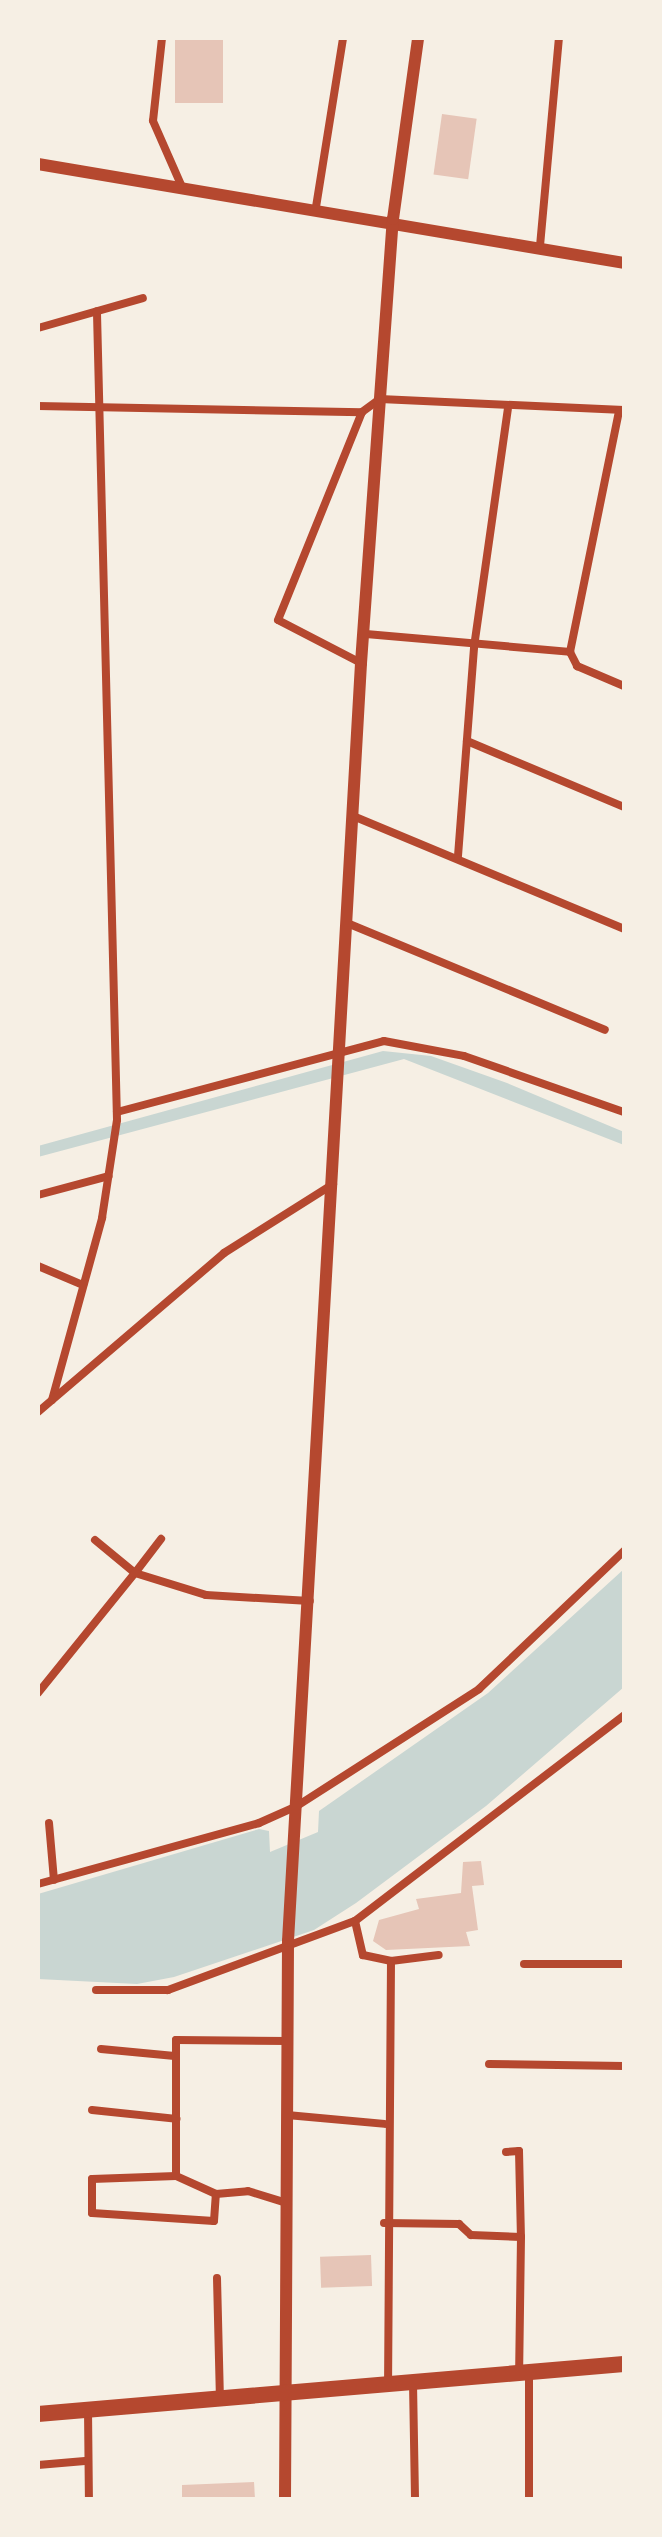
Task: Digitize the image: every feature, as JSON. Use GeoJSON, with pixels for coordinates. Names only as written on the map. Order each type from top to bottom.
{"type":"FeatureCollection","features":[{"type":"Feature","properties":{"kind":"main road"},"geometry":{"type":"LineString","coordinates":[[38,2414],[624,2364]]}},
{"type":"Feature","properties":{"kind":"street"},"geometry":{"type":"LineString","coordinates":[[162,38],[153,121],[182,187]]}},
{"type":"Feature","properties":{"kind":"street"},"geometry":{"type":"LineString","coordinates":[[316,207],[343,38]]}},
{"type":"Feature","properties":{"kind":"street"},"geometry":{"type":"LineString","coordinates":[[285,2499],[288,1946],[294,1830],[342,1075],[361,663],[366,634],[393,219],[418,38]]}},
{"type":"Feature","properties":{"kind":"street"},"geometry":{"type":"LineString","coordinates":[[540,246],[559,38]]}},
{"type":"Feature","properties":{"kind":"street"},"geometry":{"type":"LineString","coordinates":[[38,164],[393,219],[624,263]]}},
{"type":"Feature","properties":{"kind":"street"},"geometry":{"type":"LineString","coordinates":[[38,328],[143,298]]}},
{"type":"Feature","properties":{"kind":"street"},"geometry":{"type":"LineString","coordinates":[[52,1400],[109,1176],[117,1116],[97,311]]}},
{"type":"Feature","properties":{"kind":"street"},"geometry":{"type":"LineString","coordinates":[[361,663],[278,620],[362,412],[380,399],[508,409],[622,411],[570,652],[577,666],[624,686]]}},
{"type":"Feature","properties":{"kind":"street"},"geometry":{"type":"LineString","coordinates":[[38,406],[362,412]]}},
{"type":"Feature","properties":{"kind":"street"},"geometry":{"type":"LineString","coordinates":[[458,856],[474,647],[508,409]]}},
{"type":"Feature","properties":{"kind":"street"},"geometry":{"type":"LineString","coordinates":[[366,634],[474,647],[570,652]]}},
{"type":"Feature","properties":{"kind":"street"},"geometry":{"type":"LineString","coordinates":[[467,741],[624,807]]}},
{"type":"Feature","properties":{"kind":"street"},"geometry":{"type":"LineString","coordinates":[[353,816],[458,856],[624,929]]}},
{"type":"Feature","properties":{"kind":"street"},"geometry":{"type":"LineString","coordinates":[[347,923],[605,1030]]}},
{"type":"Feature","properties":{"kind":"street"},"geometry":{"type":"LineString","coordinates":[[117,1116],[343,1052],[406,1042],[624,1112]]}},
{"type":"Feature","properties":{"kind":"street"},"geometry":{"type":"LineString","coordinates":[[38,1195],[109,1176]]}},
{"type":"Feature","properties":{"kind":"street"},"geometry":{"type":"LineString","coordinates":[[38,1412],[224,1253],[333,1184]]}},
{"type":"Feature","properties":{"kind":"street"},"geometry":{"type":"LineString","coordinates":[[38,1266],[83,1285]]}},
{"type":"Feature","properties":{"kind":"street"},"geometry":{"type":"LineString","coordinates":[[38,1693],[161,1539]]}},
{"type":"Feature","properties":{"kind":"street"},"geometry":{"type":"LineString","coordinates":[[95,1540],[135,1573],[206,1595],[310,1601]]}},
{"type":"Feature","properties":{"kind":"street"},"geometry":{"type":"LineString","coordinates":[[38,1884],[259,1823],[297,1806],[479,1689],[624,1551]]}},
{"type":"Feature","properties":{"kind":"street"},"geometry":{"type":"LineString","coordinates":[[96,1990],[168,1990],[355,1921],[624,1715]]}},
{"type":"Feature","properties":{"kind":"street"},"geometry":{"type":"LineString","coordinates":[[49,1823],[54,1880]]}},
{"type":"Feature","properties":{"kind":"street"},"geometry":{"type":"LineString","coordinates":[[355,1921],[363,1955],[391,1961],[439,1955]]}},
{"type":"Feature","properties":{"kind":"street"},"geometry":{"type":"LineString","coordinates":[[388,2385],[384,2223],[391,1961]]}},
{"type":"Feature","properties":{"kind":"street"},"geometry":{"type":"LineString","coordinates":[[524,1964],[624,1964]]}},
{"type":"Feature","properties":{"kind":"street"},"geometry":{"type":"LineString","coordinates":[[176,2176],[176,2040],[288,2041]]}},
{"type":"Feature","properties":{"kind":"street"},"geometry":{"type":"LineString","coordinates":[[101,2049],[175,2056]]}},
{"type":"Feature","properties":{"kind":"street"},"geometry":{"type":"LineString","coordinates":[[489,2064],[624,2066]]}},
{"type":"Feature","properties":{"kind":"street"},"geometry":{"type":"LineString","coordinates":[[92,2110],[177,2119]]}},
{"type":"Feature","properties":{"kind":"street"},"geometry":{"type":"LineString","coordinates":[[287,2115],[385,2124]]}},
{"type":"Feature","properties":{"kind":"street"},"geometry":{"type":"LineString","coordinates":[[506,2152],[519,2151],[529,2499]]}},
{"type":"Feature","properties":{"kind":"street"},"geometry":{"type":"LineString","coordinates":[[216,2194],[214,2221],[92,2213],[92,2179],[176,2176],[216,2194],[248,2191],[287,2203]]}},
{"type":"Feature","properties":{"kind":"street"},"geometry":{"type":"LineString","coordinates":[[384,2223],[459,2224],[471,2235],[521,2237]]}},
{"type":"Feature","properties":{"kind":"street"},"geometry":{"type":"LineString","coordinates":[[217,2278],[220,2400]]}},
{"type":"Feature","properties":{"kind":"street"},"geometry":{"type":"LineString","coordinates":[[413,2383],[415,2499]]}},
{"type":"Feature","properties":{"kind":"street"},"geometry":{"type":"LineString","coordinates":[[88,2410],[85,2461],[89,2499]]}},
{"type":"Feature","properties":{"kind":"street"},"geometry":{"type":"LineString","coordinates":[[38,2465],[85,2461]]}},
{"type":"Feature","properties":{"kind":"shaded area"},"geometry":{"type":"Polygon","coordinates":[[[383,1051],[431,1056],[507,1083],[624,1132],[624,1145],[404,1059],[38,1157],[38,1146],[383,1051]]]}},
{"type":"Feature","properties":{"kind":"shaded area"},"geometry":{"type":"Polygon","coordinates":[[[624,1569],[624,1687],[486,1806],[356,1903],[314,1930],[174,1977],[137,1984],[38,1979],[38,1894],[259,1829],[269,1831],[270,1852],[318,1832],[319,1811],[488,1693],[624,1569]]]}},
{"type":"Feature","properties":{"kind":"building"},"geometry":{"type":"Polygon","coordinates":[[[175,38],[223,38],[223,103],[175,103],[175,38]]]}},
{"type":"Feature","properties":{"kind":"building"},"geometry":{"type":"Polygon","coordinates":[[[442,114],[477,119],[468,179],[434,174],[442,114]]]}},
{"type":"Feature","properties":{"kind":"building"},"geometry":{"type":"Polygon","coordinates":[[[481,1861],[484,1885],[472,1886],[478,1930],[466,1932],[470,1946],[386,1950],[373,1941],[379,1920],[419,1909],[416,1899],[461,1893],[463,1862],[481,1861]]]}},
{"type":"Feature","properties":{"kind":"building"},"geometry":{"type":"Polygon","coordinates":[[[371,2255],[372,2286],[321,2288],[320,2257],[371,2255]]]}},
{"type":"Feature","properties":{"kind":"building"},"geometry":{"type":"Polygon","coordinates":[[[254,2482],[255,2499],[182,2499],[182,2485],[254,2482]]]}}]}
